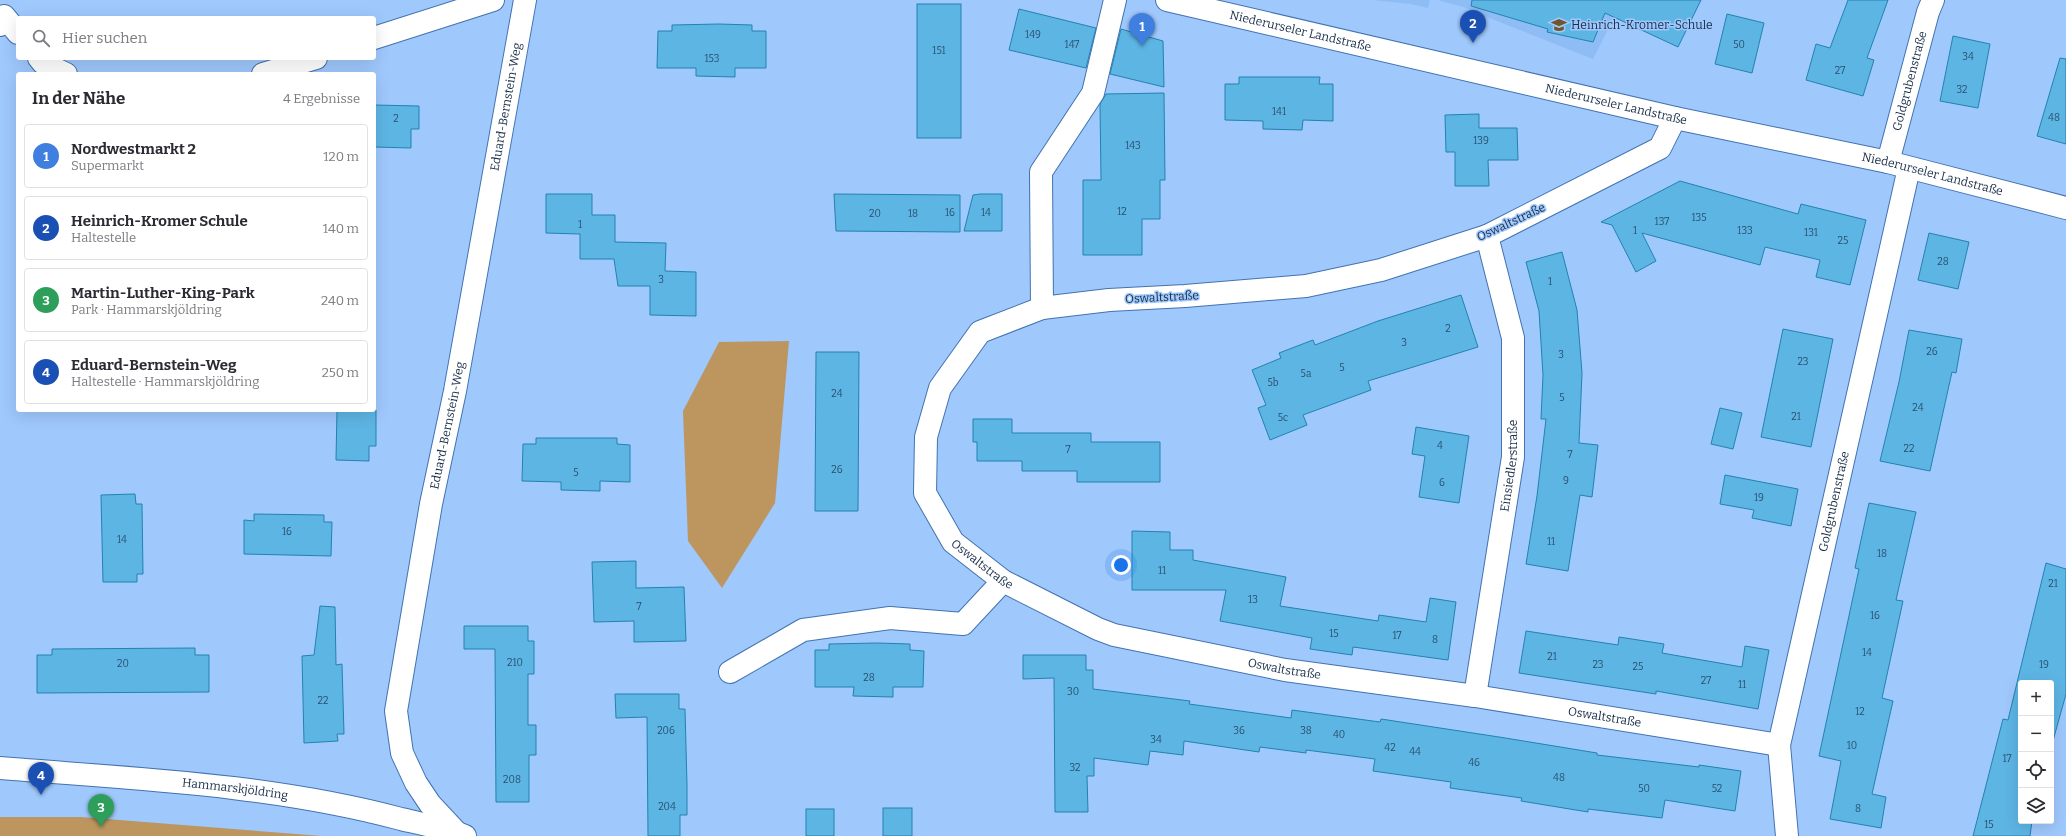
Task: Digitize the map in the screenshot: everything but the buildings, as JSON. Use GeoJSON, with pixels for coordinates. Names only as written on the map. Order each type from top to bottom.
{"type":"FeatureCollection","features":[{"type":"Feature","properties":{"kind":"street"},"geometry":{"type":"LineString","coordinates":[[376,37],[493,0]]}},
{"type":"Feature","properties":{"kind":"street","name":"Eduard-Bernstein-Weg"},"geometry":{"type":"LineString","coordinates":[[462,835],[430,804],[416,783],[402,753],[396,711],[431,504],[456,383],[525,0]]}},
{"type":"Feature","properties":{"kind":"street"},"geometry":{"type":"LineString","coordinates":[[1042,308],[1041,172],[1093,93],[1114,0]]}},
{"type":"Feature","properties":{"kind":"street","name":"Niederurseler Landstraße"},"geometry":{"type":"LineString","coordinates":[[1167,0],[1675,118],[1888,162],[2066,208]]}},
{"type":"Feature","properties":{"kind":"street","name":"Goldgrubenstraße"},"geometry":{"type":"LineString","coordinates":[[1888,162],[1928,12],[1933,0]]}},
{"type":"Feature","properties":{"kind":"street"},"geometry":{"type":"LineString","coordinates":[[1,17],[16,31]]}},
{"type":"Feature","properties":{"kind":"street"},"geometry":{"type":"LineString","coordinates":[[41,60],[43,63],[62,72]]}},
{"type":"Feature","properties":{"kind":"street"},"geometry":{"type":"LineString","coordinates":[[270,72],[309,60]]}},
{"type":"Feature","properties":{"kind":"street","name":"Oswaltstraße"},"geometry":{"type":"LineString","coordinates":[[1675,118],[1660,148],[1487,236],[1381,270],[1306,286],[1185,296],[1109,300],[1042,308],[980,332],[940,388],[926,437],[925,493],[952,542],[1003,581],[1098,629],[1114,635],[1285,670],[1475,696],[1779,745]]}},
{"type":"Feature","properties":{"kind":"street","name":"Goldgrubenstraße"},"geometry":{"type":"LineString","coordinates":[[1787,836],[1779,745],[1909,168]]}},
{"type":"Feature","properties":{"kind":"street","name":"Einsiedlerstraße"},"geometry":{"type":"LineString","coordinates":[[1475,696],[1513,457],[1513,338],[1487,236]]}},
{"type":"Feature","properties":{"kind":"street"},"geometry":{"type":"LineString","coordinates":[[730,672],[803,630],[890,618],[963,624],[1003,581]]}},
{"type":"Feature","properties":{"kind":"street","name":"Hammarskjöldring"},"geometry":{"type":"LineString","coordinates":[[0,768],[166,780],[273,792],[368,810],[462,835]]}},
{"type":"Feature","properties":{"kind":"shaded area"},"geometry":{"type":"Polygon","coordinates":[[[1373,0],[1430,0],[1428,8],[1411,4],[1373,0]]]}},
{"type":"Feature","properties":{"kind":"shaded area","name":"Heinrich-Kromer-Schule"},"geometry":{"type":"Polygon","coordinates":[[[1438,0],[1623,0],[1593,59],[1487,17],[1468,15],[1470,9],[1438,0]]]}},
{"type":"Feature","properties":{"kind":"shaded area"},"geometry":{"type":"Polygon","coordinates":[[[789,341],[775,503],[722,588],[688,541],[683,411],[719,342],[789,341]]]}},
{"type":"Feature","properties":{"kind":"shaded area"},"geometry":{"type":"Polygon","coordinates":[[[0,817],[81,817],[322,836],[0,836],[0,817]]]}},
{"type":"Feature","properties":{"kind":"place","name":"Heinrich-Kromer-Schule"},"geometry":{"type":"Point","coordinates":[1559,25]}},
{"type":"Feature","properties":{"kind":"place","name":"Heinrich-Kromer Schule"},"geometry":{"type":"Point","coordinates":[1473,43]}},
{"type":"Feature","properties":{"kind":"place","name":"Nordwestmarkt 2"},"geometry":{"type":"Point","coordinates":[1142,46]}},
{"type":"Feature","properties":{"kind":"place","name":"Eduard-Bernstein-Weg"},"geometry":{"type":"Point","coordinates":[41,795]}},
{"type":"Feature","properties":{"kind":"place","name":"Martin-Luther-King-Park"},"geometry":{"type":"Point","coordinates":[101,827]}}]}
